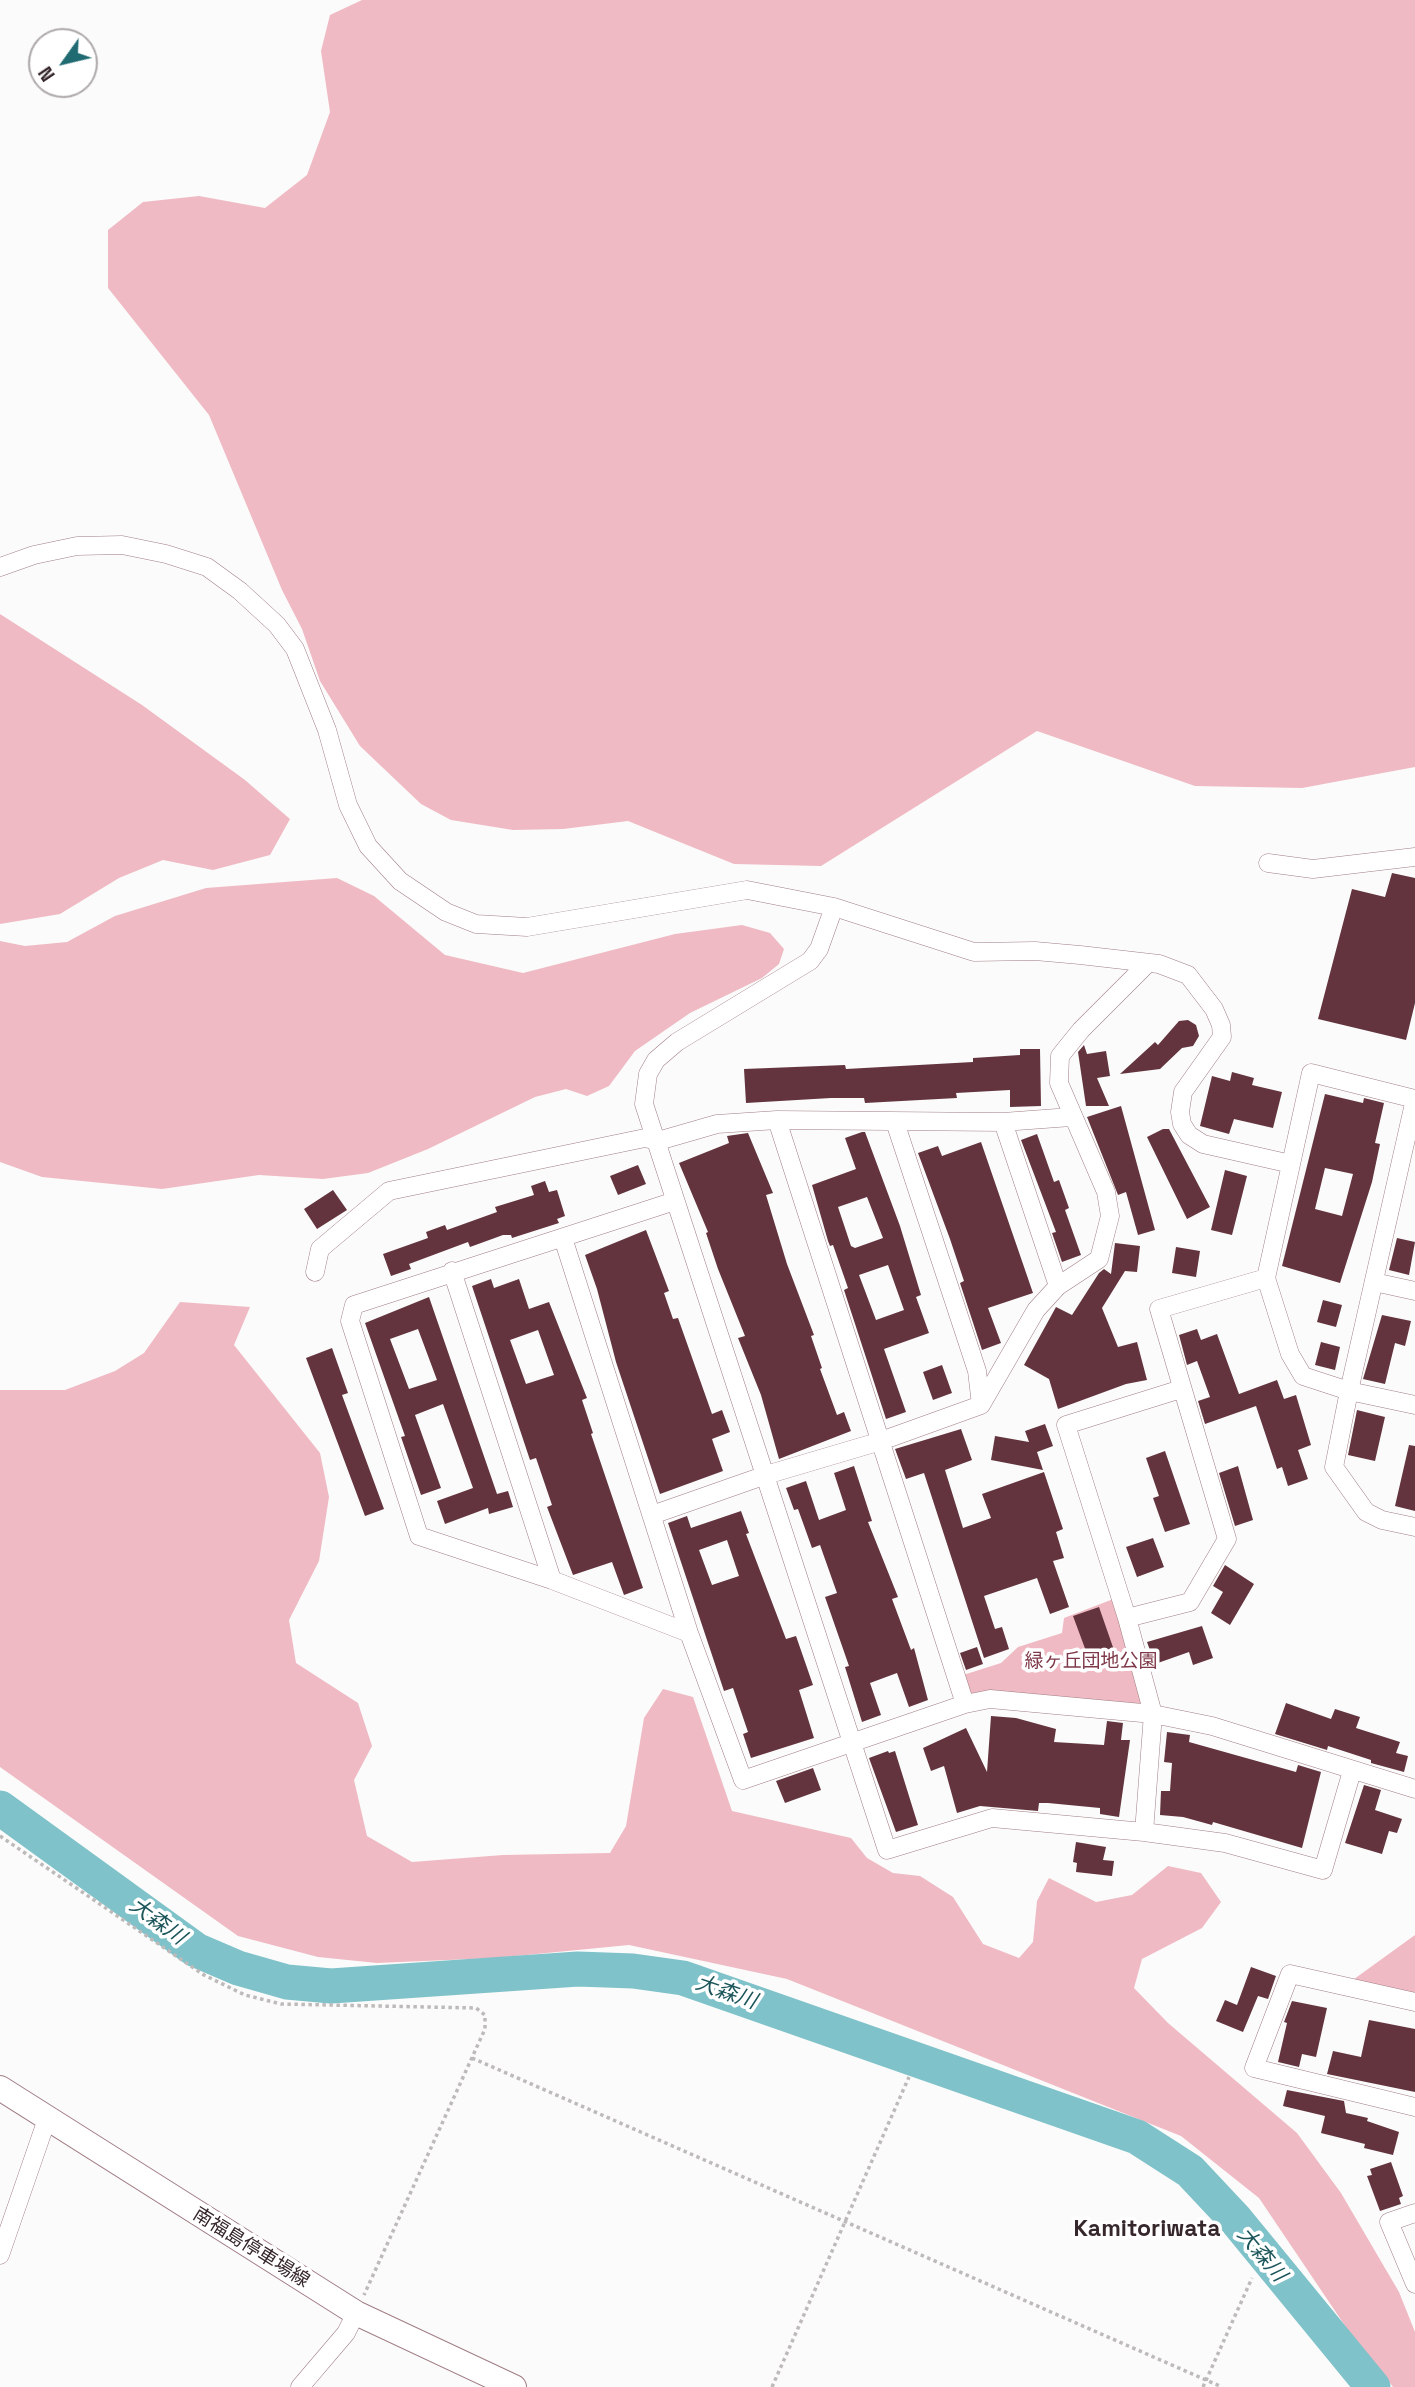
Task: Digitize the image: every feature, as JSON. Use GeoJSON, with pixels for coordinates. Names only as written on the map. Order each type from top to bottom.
{"type":"FeatureCollection","features":[{"type":"Feature","properties":{"kind":"main road","name":"南福島停車場線"},"geometry":{"type":"LineString","coordinates":[[0,2088],[356,2313],[514,2387]]}},
{"type":"Feature","properties":{"kind":"street"},"geometry":{"type":"LineString","coordinates":[[0,567],[34,555],[76,546],[122,545],[166,554],[206,567],[240,591],[277,625],[295,649],[327,730],[348,805],[368,846],[400,881],[446,912],[476,924],[527,927],[747,890],[834,906],[974,952],[1035,951],[1159,964],[1188,975],[1204,993],[1221,1025],[1222,1037],[1183,1092],[1180,1112],[1189,1135],[1222,1150],[1292,1164]]}},
{"type":"Feature","properties":{"kind":"street"},"geometry":{"type":"LineString","coordinates":[[1268,863],[1313,869],[1415,857]]}},
{"type":"Feature","properties":{"kind":"street"},"geometry":{"type":"LineString","coordinates":[[834,906],[818,949],[810,961],[677,1042],[656,1060],[648,1074],[644,1104],[766,1475],[850,1745],[887,1850],[992,1818],[1144,1832],[1225,1843],[1323,1870],[1352,1771]]}},
{"type":"Feature","properties":{"kind":"street"},"geometry":{"type":"LineString","coordinates":[[652,1515],[766,1475],[881,1441],[981,1405],[1036,1310],[1058,1286],[1099,1259],[1110,1216],[1106,1192],[1059,1083],[1060,1056],[1081,1030],[1147,964]]}},
{"type":"Feature","properties":{"kind":"street"},"geometry":{"type":"LineString","coordinates":[[1415,1405],[1349,1391],[1303,1376],[1290,1354],[1266,1278],[1311,1073],[1415,1100],[1406,1178],[1374,1282],[1349,1391],[1334,1467],[1366,1512],[1382,1520],[1415,1527]]}},
{"type":"Feature","properties":{"kind":"street"},"geometry":{"type":"LineString","coordinates":[[315,1272],[320,1249],[389,1191],[645,1138],[658,1141],[717,1124],[777,1120],[1003,1122],[1072,1117]]}},
{"type":"Feature","properties":{"kind":"street"},"geometry":{"type":"LineString","coordinates":[[777,1120],[965,1704]]}},
{"type":"Feature","properties":{"kind":"street"},"geometry":{"type":"LineString","coordinates":[[895,1122],[977,1371],[981,1405]]}},
{"type":"Feature","properties":{"kind":"street"},"geometry":{"type":"LineString","coordinates":[[1003,1122],[1058,1286]]}},
{"type":"Feature","properties":{"kind":"street"},"geometry":{"type":"LineString","coordinates":[[675,1201],[452,1271],[354,1305],[350,1321],[419,1536],[552,1580],[689,1633]]}},
{"type":"Feature","properties":{"kind":"street"},"geometry":{"type":"LineString","coordinates":[[563,1238],[689,1633],[743,1780],[965,1704],[990,1699],[1153,1714],[1212,1726],[1415,1789]]}},
{"type":"Feature","properties":{"kind":"street"},"geometry":{"type":"LineString","coordinates":[[452,1271],[552,1580]]}},
{"type":"Feature","properties":{"kind":"street"},"geometry":{"type":"LineString","coordinates":[[1127,1618],[1191,1602],[1227,1539],[1159,1309],[1266,1278]]}},
{"type":"Feature","properties":{"kind":"street"},"geometry":{"type":"LineString","coordinates":[[1374,1282],[1415,1291]]}},
{"type":"Feature","properties":{"kind":"street"},"geometry":{"type":"LineString","coordinates":[[1144,1832],[1153,1714],[1127,1618],[1066,1425],[1181,1390]]}},
{"type":"Feature","properties":{"kind":"street"},"geometry":{"type":"LineString","coordinates":[[1415,2002],[1290,1974],[1254,2068],[1415,2108]]}},
{"type":"Feature","properties":{"kind":"street"},"geometry":{"type":"LineString","coordinates":[[0,2255],[47,2119]]}},
{"type":"Feature","properties":{"kind":"street"},"geometry":{"type":"LineString","coordinates":[[1415,2213],[1389,2222],[1415,2284]]}},
{"type":"Feature","properties":{"kind":"street"},"geometry":{"type":"LineString","coordinates":[[300,2387],[346,2333],[356,2313]]}},
{"type":"Feature","properties":{"kind":"path"},"geometry":{"type":"LineString","coordinates":[[0,1836],[204,1975],[245,1995],[281,2004],[477,2008],[485,2015],[485,2029],[356,2313]]}},
{"type":"Feature","properties":{"kind":"path"},"geometry":{"type":"LineString","coordinates":[[472,2058],[1222,2387]]}},
{"type":"Feature","properties":{"kind":"path"},"geometry":{"type":"LineString","coordinates":[[772,2387],[909,2077]]}},
{"type":"Feature","properties":{"kind":"path"},"geometry":{"type":"LineString","coordinates":[[1203,2387],[1252,2278]]}},
{"type":"Feature","properties":{"kind":"green space"},"geometry":{"type":"Polygon","coordinates":[[[362,0],[1415,0],[1415,767],[1302,788],[1195,786],[1037,731],[821,866],[734,864],[628,821],[563,829],[513,830],[451,820],[421,804],[360,746],[320,681],[302,629],[282,590],[209,415],[108,288],[108,230],[143,202],[199,196],[265,208],[307,175],[330,112],[321,51],[330,15],[362,0]]]}},
{"type":"Feature","properties":{"kind":"green space"},"geometry":{"type":"Polygon","coordinates":[[[0,614],[142,705],[245,780],[290,819],[270,855],[213,870],[163,860],[119,878],[60,914],[0,924],[0,614]]]}},
{"type":"Feature","properties":{"kind":"green space"},"geometry":{"type":"Polygon","coordinates":[[[337,878],[374,896],[445,955],[523,973],[675,934],[742,925],[770,933],[784,949],[779,964],[762,978],[690,1013],[635,1051],[609,1086],[587,1096],[566,1089],[535,1097],[428,1149],[368,1173],[323,1179],[259,1175],[162,1189],[42,1177],[0,1162],[0,941],[25,946],[67,942],[115,916],[206,888],[337,878]]]}},
{"type":"Feature","properties":{"kind":"green space"},"geometry":{"type":"Polygon","coordinates":[[[180,1302],[250,1307],[234,1345],[320,1453],[329,1497],[319,1561],[289,1620],[296,1663],[358,1703],[372,1746],[354,1780],[367,1836],[412,1862],[503,1855],[610,1853],[626,1826],[644,1718],[663,1689],[693,1697],[732,1811],[851,1838],[867,1858],[893,1873],[920,1876],[953,1897],[983,1944],[1019,1958],[1033,1942],[1037,1901],[1049,1878],[1096,1902],[1132,1895],[1168,1866],[1201,1873],[1221,1902],[1202,1928],[1142,1959],[1134,1988],[1168,2023],[1297,2133],[1341,2193],[1399,2292],[1415,2332],[1415,2387],[1393,2387],[1360,2348],[1259,2198],[1181,2136],[787,1979],[629,1945],[495,1958],[377,1963],[318,1957],[238,1936],[0,1767],[0,1390],[65,1390],[115,1371],[144,1353],[180,1302]]]}},
{"type":"Feature","properties":{"kind":"green space","name":"緑ヶ丘団地公園"},"geometry":{"type":"Polygon","coordinates":[[[1116,1598],[1147,1709],[968,1698],[960,1676],[1001,1663],[1018,1647],[1062,1633],[1064,1618],[1116,1598]]]}},
{"type":"Feature","properties":{"kind":"green space"},"geometry":{"type":"Polygon","coordinates":[[[1415,1935],[1415,1996],[1350,1982],[1415,1935]]]}},
{"type":"Feature","properties":{"kind":"building"},"geometry":{"type":"Polygon","coordinates":[[[1392,873],[1415,878],[1415,1003],[1406,1040],[1318,1019],[1352,889],[1385,897],[1392,873]]]}},
{"type":"Feature","properties":{"kind":"building"},"geometry":{"type":"Polygon","coordinates":[[[1188,1020],[1196,1025],[1199,1036],[1193,1046],[1182,1048],[1160,1069],[1120,1074],[1155,1042],[1158,1045],[1179,1021],[1188,1020]]]}},
{"type":"Feature","properties":{"kind":"building"},"geometry":{"type":"Polygon","coordinates":[[[1084,1045],[1087,1054],[1106,1051],[1110,1076],[1097,1078],[1109,1106],[1086,1106],[1078,1052],[1084,1045]]]}},
{"type":"Feature","properties":{"kind":"building"},"geometry":{"type":"Polygon","coordinates":[[[1020,1049],[1040,1049],[1041,1106],[1010,1107],[1010,1090],[956,1093],[957,1098],[865,1103],[864,1098],[831,1098],[746,1103],[744,1069],[845,1065],[846,1069],[973,1062],[973,1058],[1020,1055],[1020,1049]]]}},
{"type":"Feature","properties":{"kind":"building"},"geometry":{"type":"Polygon","coordinates":[[[1232,1072],[1254,1078],[1252,1085],[1282,1092],[1273,1128],[1234,1119],[1229,1134],[1200,1126],[1212,1076],[1230,1081],[1232,1072]]]}},
{"type":"Feature","properties":{"kind":"building"},"geometry":{"type":"Polygon","coordinates":[[[1325,1094],[1363,1103],[1364,1098],[1384,1103],[1375,1143],[1380,1144],[1372,1182],[1340,1283],[1282,1266],[1325,1094]],[[1325,1168],[1315,1209],[1342,1216],[1353,1174],[1325,1168]]]}},
{"type":"Feature","properties":{"kind":"building"},"geometry":{"type":"Polygon","coordinates":[[[1121,1106],[1155,1230],[1138,1235],[1126,1192],[1118,1195],[1087,1117],[1121,1106]]]}},
{"type":"Feature","properties":{"kind":"building"},"geometry":{"type":"Polygon","coordinates":[[[1169,1129],[1210,1207],[1187,1219],[1147,1137],[1169,1129]]]}},
{"type":"Feature","properties":{"kind":"building"},"geometry":{"type":"Polygon","coordinates":[[[865,1132],[900,1226],[921,1295],[916,1297],[929,1333],[884,1349],[906,1412],[886,1419],[844,1290],[848,1288],[833,1245],[830,1246],[828,1241],[812,1185],[856,1169],[845,1138],[865,1132]],[[867,1197],[838,1207],[851,1246],[855,1248],[883,1238],[867,1197]],[[888,1265],[859,1275],[876,1320],[904,1310],[888,1265]]]}},
{"type":"Feature","properties":{"kind":"building"},"geometry":{"type":"Polygon","coordinates":[[[748,1133],[773,1193],[766,1195],[787,1264],[814,1335],[811,1336],[822,1368],[820,1369],[837,1415],[844,1412],[851,1431],[779,1459],[761,1395],[738,1338],[745,1336],[718,1269],[706,1233],[708,1232],[679,1163],[729,1143],[727,1136],[748,1133]]]}},
{"type":"Feature","properties":{"kind":"building"},"geometry":{"type":"Polygon","coordinates":[[[1037,1134],[1054,1182],[1059,1180],[1069,1208],[1065,1210],[1081,1255],[1062,1262],[1052,1233],[1056,1232],[1021,1140],[1037,1134]]]}},
{"type":"Feature","properties":{"kind":"building"},"geometry":{"type":"Polygon","coordinates":[[[981,1142],[1033,1293],[988,1308],[1001,1343],[982,1350],[960,1283],[964,1281],[918,1153],[938,1146],[942,1156],[981,1142]]]}},
{"type":"Feature","properties":{"kind":"building"},"geometry":{"type":"Polygon","coordinates":[[[638,1165],[646,1184],[618,1195],[610,1176],[638,1165]]]}},
{"type":"Feature","properties":{"kind":"building"},"geometry":{"type":"Polygon","coordinates":[[[1225,1170],[1247,1176],[1232,1235],[1211,1230],[1225,1170]]]}},
{"type":"Feature","properties":{"kind":"building"},"geometry":{"type":"Polygon","coordinates":[[[545,1181],[549,1192],[557,1190],[565,1216],[557,1219],[559,1223],[512,1238],[511,1235],[503,1235],[470,1247],[468,1242],[409,1264],[411,1269],[391,1276],[383,1254],[428,1238],[426,1232],[445,1225],[447,1230],[497,1212],[495,1207],[534,1195],[531,1186],[545,1181]]]}},
{"type":"Feature","properties":{"kind":"building"},"geometry":{"type":"Polygon","coordinates":[[[333,1190],[347,1210],[317,1229],[304,1209],[333,1190]]]}},
{"type":"Feature","properties":{"kind":"building"},"geometry":{"type":"Polygon","coordinates":[[[646,1230],[669,1291],[664,1293],[673,1319],[678,1318],[712,1414],[722,1410],[730,1432],[712,1439],[723,1471],[660,1494],[616,1362],[585,1255],[646,1230]]]}},
{"type":"Feature","properties":{"kind":"building"},"geometry":{"type":"Polygon","coordinates":[[[1397,1238],[1415,1242],[1409,1275],[1389,1270],[1397,1238]]]}},
{"type":"Feature","properties":{"kind":"building"},"geometry":{"type":"Polygon","coordinates":[[[1115,1243],[1140,1246],[1137,1272],[1125,1271],[1102,1308],[1118,1347],[1137,1342],[1147,1380],[1126,1384],[1058,1409],[1049,1379],[1024,1365],[1056,1307],[1072,1315],[1099,1273],[1104,1269],[1111,1274],[1115,1243]]]}},
{"type":"Feature","properties":{"kind":"building"},"geometry":{"type":"Polygon","coordinates":[[[1176,1247],[1200,1251],[1196,1277],[1172,1273],[1176,1247]]]}},
{"type":"Feature","properties":{"kind":"building"},"geometry":{"type":"Polygon","coordinates":[[[491,1279],[494,1288],[519,1279],[529,1309],[549,1302],[587,1398],[582,1400],[593,1433],[591,1434],[643,1588],[624,1595],[612,1562],[573,1575],[547,1507],[552,1505],[536,1458],[530,1460],[472,1286],[491,1279]],[[538,1330],[510,1340],[526,1384],[554,1375],[538,1330]]]}},
{"type":"Feature","properties":{"kind":"building"},"geometry":{"type":"Polygon","coordinates":[[[429,1297],[497,1494],[508,1491],[513,1507],[489,1514],[488,1508],[445,1524],[437,1501],[473,1488],[443,1404],[415,1415],[441,1488],[421,1495],[401,1437],[405,1436],[365,1323],[429,1297]],[[418,1329],[390,1339],[409,1389],[437,1380],[418,1329]]]}},
{"type":"Feature","properties":{"kind":"building"},"geometry":{"type":"Polygon","coordinates":[[[1323,1300],[1342,1305],[1336,1327],[1317,1322],[1323,1300]]]}},
{"type":"Feature","properties":{"kind":"building"},"geometry":{"type":"Polygon","coordinates":[[[1382,1315],[1411,1321],[1405,1346],[1395,1343],[1385,1384],[1363,1379],[1382,1315]]]}},
{"type":"Feature","properties":{"kind":"building"},"geometry":{"type":"Polygon","coordinates":[[[1197,1329],[1201,1340],[1217,1334],[1239,1394],[1277,1380],[1284,1399],[1296,1395],[1311,1445],[1298,1450],[1308,1479],[1288,1486],[1282,1467],[1277,1469],[1256,1406],[1205,1424],[1198,1401],[1210,1397],[1197,1361],[1187,1365],[1179,1335],[1197,1329]]]}},
{"type":"Feature","properties":{"kind":"building"},"geometry":{"type":"Polygon","coordinates":[[[1321,1342],[1340,1347],[1335,1370],[1315,1365],[1321,1342]]]}},
{"type":"Feature","properties":{"kind":"building"},"geometry":{"type":"Polygon","coordinates":[[[332,1348],[348,1393],[342,1395],[384,1509],[365,1516],[306,1358],[332,1348]]]}},
{"type":"Feature","properties":{"kind":"building"},"geometry":{"type":"Polygon","coordinates":[[[942,1365],[952,1393],[933,1400],[923,1372],[942,1365]]]}},
{"type":"Feature","properties":{"kind":"building"},"geometry":{"type":"Polygon","coordinates":[[[1357,1410],[1385,1417],[1375,1461],[1348,1455],[1357,1410]]]}},
{"type":"Feature","properties":{"kind":"building"},"geometry":{"type":"Polygon","coordinates":[[[1045,1424],[1053,1446],[1037,1452],[1043,1470],[991,1460],[995,1436],[1029,1442],[1025,1431],[1045,1424]]]}},
{"type":"Feature","properties":{"kind":"building"},"geometry":{"type":"Polygon","coordinates":[[[961,1429],[972,1460],[945,1470],[963,1528],[991,1518],[982,1494],[1044,1472],[1063,1529],[1056,1532],[1064,1558],[1053,1561],[1069,1607],[1050,1614],[1037,1578],[984,1596],[995,1629],[1002,1627],[1009,1649],[984,1658],[924,1473],[906,1479],[895,1449],[961,1429]]]}},
{"type":"Feature","properties":{"kind":"building"},"geometry":{"type":"Polygon","coordinates":[[[1409,1445],[1415,1446],[1415,1511],[1395,1506],[1409,1445]]]}},
{"type":"Feature","properties":{"kind":"building"},"geometry":{"type":"Polygon","coordinates":[[[1165,1451],[1190,1524],[1165,1532],[1153,1498],[1159,1496],[1146,1458],[1165,1451]]]}},
{"type":"Feature","properties":{"kind":"building"},"geometry":{"type":"Polygon","coordinates":[[[854,1466],[872,1521],[868,1522],[898,1597],[892,1599],[911,1650],[914,1648],[928,1700],[909,1707],[897,1673],[870,1683],[881,1715],[862,1722],[845,1667],[849,1666],[825,1597],[837,1593],[820,1545],[812,1548],[798,1509],[794,1510],[786,1488],[806,1481],[819,1520],[846,1510],[834,1473],[854,1466]]]}},
{"type":"Feature","properties":{"kind":"building"},"geometry":{"type":"Polygon","coordinates":[[[1238,1466],[1253,1520],[1235,1526],[1219,1473],[1238,1466]]]}},
{"type":"Feature","properties":{"kind":"building"},"geometry":{"type":"Polygon","coordinates":[[[741,1511],[749,1533],[746,1534],[786,1639],[796,1636],[813,1685],[799,1690],[814,1738],[751,1758],[743,1734],[748,1732],[733,1688],[724,1691],[668,1523],[687,1516],[691,1528],[741,1511]],[[727,1540],[699,1550],[712,1585],[739,1576],[727,1540]]]}},
{"type":"Feature","properties":{"kind":"building"},"geometry":{"type":"Polygon","coordinates":[[[1153,1538],[1164,1567],[1137,1577],[1126,1547],[1153,1538]]]}},
{"type":"Feature","properties":{"kind":"building"},"geometry":{"type":"Polygon","coordinates":[[[1225,1565],[1254,1584],[1230,1625],[1211,1613],[1223,1592],[1213,1586],[1225,1565]]]}},
{"type":"Feature","properties":{"kind":"building"},"geometry":{"type":"Polygon","coordinates":[[[1099,1607],[1115,1653],[1090,1662],[1073,1616],[1099,1607]]]}},
{"type":"Feature","properties":{"kind":"building"},"geometry":{"type":"Polygon","coordinates":[[[1202,1626],[1213,1658],[1193,1665],[1189,1652],[1155,1664],[1147,1642],[1202,1626]]]}},
{"type":"Feature","properties":{"kind":"building"},"geometry":{"type":"Polygon","coordinates":[[[977,1647],[983,1664],[966,1670],[960,1653],[977,1647]]]}},
{"type":"Feature","properties":{"kind":"building"},"geometry":{"type":"Polygon","coordinates":[[[1286,1703],[1331,1719],[1335,1709],[1360,1717],[1356,1728],[1400,1742],[1396,1753],[1408,1756],[1404,1772],[1371,1763],[1371,1760],[1328,1746],[1327,1750],[1275,1734],[1286,1703]]]}},
{"type":"Feature","properties":{"kind":"building"},"geometry":{"type":"Polygon","coordinates":[[[991,1716],[1016,1718],[1056,1729],[1054,1742],[1104,1745],[1107,1721],[1123,1723],[1121,1740],[1130,1740],[1119,1817],[1100,1814],[1100,1808],[1048,1803],[1039,1803],[1038,1811],[980,1806],[957,1813],[944,1766],[931,1771],[923,1748],[966,1728],[987,1772],[991,1716]]]}},
{"type":"Feature","properties":{"kind":"building"},"geometry":{"type":"Polygon","coordinates":[[[1167,1732],[1190,1735],[1189,1742],[1296,1772],[1298,1765],[1321,1772],[1302,1848],[1213,1822],[1212,1825],[1183,1817],[1160,1815],[1161,1791],[1170,1791],[1172,1763],[1164,1762],[1167,1732]]]}},
{"type":"Feature","properties":{"kind":"building"},"geometry":{"type":"Polygon","coordinates":[[[895,1751],[918,1825],[896,1832],[869,1758],[895,1751]]]}},
{"type":"Feature","properties":{"kind":"building"},"geometry":{"type":"Polygon","coordinates":[[[813,1768],[821,1790],[785,1803],[776,1781],[813,1768]]]}},
{"type":"Feature","properties":{"kind":"building"},"geometry":{"type":"Polygon","coordinates":[[[1364,1785],[1381,1790],[1375,1810],[1402,1819],[1397,1833],[1389,1831],[1382,1854],[1345,1843],[1364,1785]]]}},
{"type":"Feature","properties":{"kind":"building"},"geometry":{"type":"Polygon","coordinates":[[[1076,1842],[1106,1847],[1103,1860],[1114,1861],[1112,1876],[1076,1872],[1077,1863],[1073,1862],[1076,1842]]]}},
{"type":"Feature","properties":{"kind":"building"},"geometry":{"type":"Polygon","coordinates":[[[1251,1967],[1276,1976],[1268,1999],[1258,1996],[1243,2032],[1216,2021],[1225,2000],[1237,2005],[1251,1967]]]}},
{"type":"Feature","properties":{"kind":"building"},"geometry":{"type":"Polygon","coordinates":[[[1292,2001],[1327,2008],[1316,2057],[1302,2054],[1299,2067],[1278,2062],[1287,2023],[1284,2022],[1292,2001]]]}},
{"type":"Feature","properties":{"kind":"building"},"geometry":{"type":"Polygon","coordinates":[[[1369,2020],[1415,2029],[1415,2092],[1327,2074],[1333,2051],[1361,2057],[1369,2020]]]}},
{"type":"Feature","properties":{"kind":"building"},"geometry":{"type":"Polygon","coordinates":[[[1287,2090],[1344,2101],[1346,2113],[1368,2118],[1367,2121],[1399,2132],[1393,2155],[1364,2148],[1365,2144],[1321,2133],[1325,2116],[1283,2106],[1287,2090]]]}},
{"type":"Feature","properties":{"kind":"building"},"geometry":{"type":"Polygon","coordinates":[[[1391,2162],[1403,2196],[1399,2198],[1401,2204],[1380,2211],[1367,2176],[1372,2175],[1370,2169],[1391,2162]]]}},
{"type":"Feature","properties":{"kind":"waterway","name":"大森川"},"geometry":{"type":"LineString","coordinates":[[0,1808],[196,1950],[238,1968],[287,1982],[331,1986],[578,1969],[633,1971],[683,1978],[1137,2137],[1190,2171],[1236,2220],[1373,2387]]}},
{"type":"Feature","properties":{"kind":"district","name":"Kamitoriwata"},"geometry":{"type":"Point","coordinates":[1147,2230]}}]}
